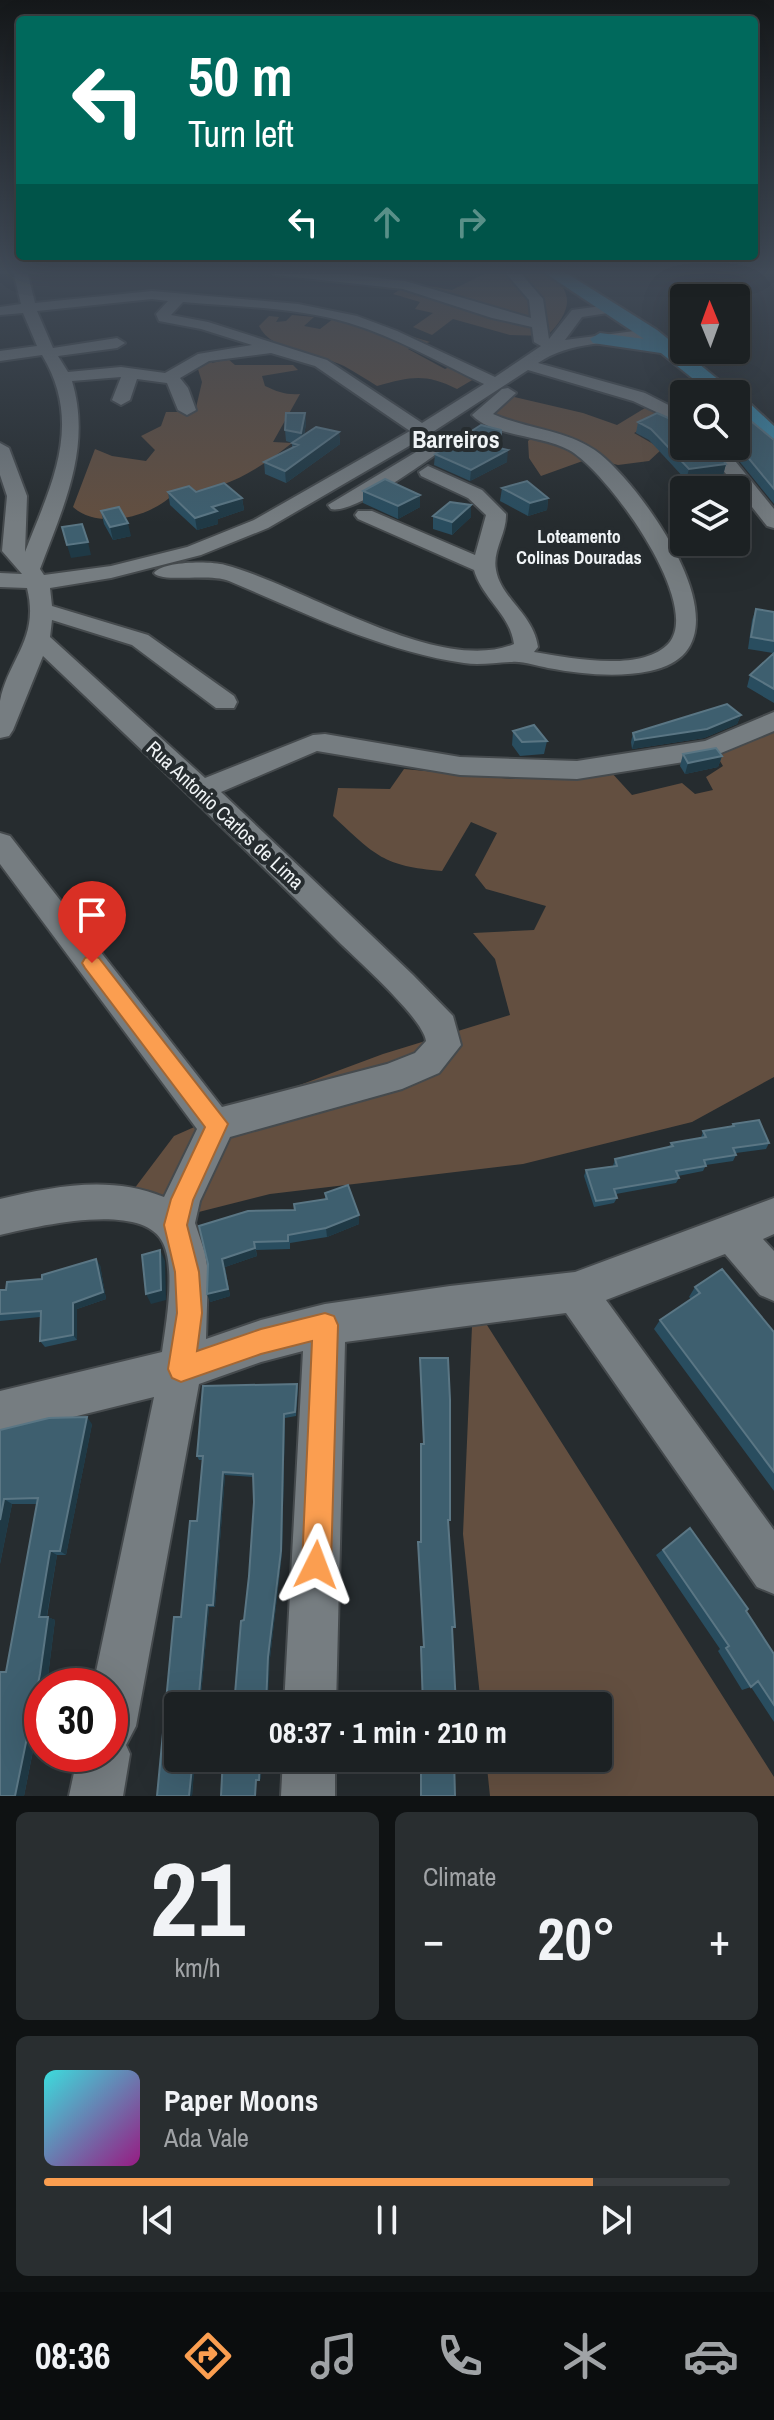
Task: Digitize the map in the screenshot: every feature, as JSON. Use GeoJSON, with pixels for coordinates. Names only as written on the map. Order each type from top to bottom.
{"type":"FeatureCollection","features":[{"type":"Feature","properties":{"kind":"main road"},"geometry":{"type":"LineString","coordinates":[[676,355],[708,380]]}},
{"type":"Feature","properties":{"kind":"main road"},"geometry":{"type":"LineString","coordinates":[[750,415],[772,435]]}},
{"type":"Feature","properties":{"kind":"street"},"geometry":{"type":"LineString","coordinates":[[0,730],[38,639],[42,610],[34,575],[70,452],[72,409],[62,377],[49,355]]}},
{"type":"Feature","properties":{"kind":"street"},"geometry":{"type":"LineString","coordinates":[[62,377],[131,373],[171,377],[190,363],[215,355]]}},
{"type":"Feature","properties":{"kind":"street"},"geometry":{"type":"LineString","coordinates":[[294,355],[321,363],[422,431]]}},
{"type":"Feature","properties":{"kind":"street"},"geometry":{"type":"LineString","coordinates":[[438,355],[496,384]]}},
{"type":"Feature","properties":{"kind":"street"},"geometry":{"type":"LineString","coordinates":[[540,355],[540,359]]}},
{"type":"Feature","properties":{"kind":"street"},"geometry":{"type":"LineString","coordinates":[[338,505],[400,471],[481,412],[544,355]]}},
{"type":"Feature","properties":{"kind":"street"},"geometry":{"type":"LineString","coordinates":[[111,572],[194,551],[261,524],[422,431],[496,384],[553,355]]}},
{"type":"Feature","properties":{"kind":"street"},"geometry":{"type":"LineString","coordinates":[[540,359],[639,397],[670,413]]}},
{"type":"Feature","properties":{"kind":"street"},"geometry":{"type":"LineString","coordinates":[[121,400],[131,373]]}},
{"type":"Feature","properties":{"kind":"street"},"geometry":{"type":"LineString","coordinates":[[171,377],[180,388],[187,410]]}},
{"type":"Feature","properties":{"kind":"street"},"geometry":{"type":"LineString","coordinates":[[0,580],[34,575],[220,570],[338,620],[397,641],[474,656],[513,655],[618,669],[649,665],[678,648],[688,616],[681,588],[646,518],[609,473],[580,449],[564,441],[491,420],[481,412]]}},
{"type":"Feature","properties":{"kind":"street"},"geometry":{"type":"LineString","coordinates":[[0,448],[17,496],[12,551],[34,575]]}},
{"type":"Feature","properties":{"kind":"street"},"geometry":{"type":"LineString","coordinates":[[724,460],[774,522]]}},
{"type":"Feature","properties":{"kind":"street"},"geometry":{"type":"LineString","coordinates":[[428,472],[475,494],[492,507],[496,524],[486,549],[485,567],[492,585],[523,629],[526,647],[513,655]]}},
{"type":"Feature","properties":{"kind":"street"},"geometry":{"type":"LineString","coordinates":[[365,515],[485,567]]}},
{"type":"Feature","properties":{"kind":"street"},"geometry":{"type":"LineString","coordinates":[[42,610],[140,640],[225,702]]}},
{"type":"Feature","properties":{"kind":"street","name":"Rua Antonio Carlos de Lima"},"geometry":{"type":"LineString","coordinates":[[38,639],[201,790],[402,984],[437,1020],[445,1038],[435,1057],[414,1070],[218,1124]]}},
{"type":"Feature","properties":{"kind":"street"},"geometry":{"type":"LineString","coordinates":[[201,790],[313,743],[325,742],[460,766],[577,770],[709,749],[752,733],[774,720]]}},
{"type":"Feature","properties":{"kind":"street"},"geometry":{"type":"LineString","coordinates":[[0,843],[199,1106],[218,1124],[182,1199],[175,1225],[187,1272],[189,1313],[181,1369],[122,1668]]}},
{"type":"Feature","properties":{"kind":"street"},"geometry":{"type":"LineString","coordinates":[[0,1217],[85,1202],[131,1203],[150,1208],[175,1225]]}},
{"type":"Feature","properties":{"kind":"street"},"geometry":{"type":"LineString","coordinates":[[0,1413],[181,1369],[261,1341],[325,1325],[450,1306],[575,1292],[774,1216]]}},
{"type":"Feature","properties":{"kind":"street"},"geometry":{"type":"LineString","coordinates":[[732,1232],[774,1281]]}},
{"type":"Feature","properties":{"kind":"street"},"geometry":{"type":"LineString","coordinates":[[575,1292],[774,1570]]}},
{"type":"Feature","properties":{"kind":"street"},"geometry":{"type":"LineString","coordinates":[[311,1692],[325,1325]]}},
{"type":"Feature","properties":{"kind":"street"},"geometry":{"type":"LineString","coordinates":[[96,1796],[101,1772]]}},
{"type":"Feature","properties":{"kind":"street"},"geometry":{"type":"LineString","coordinates":[[308,1796],[309,1772]]}},
{"type":"Feature","properties":{"kind":"shaded area"},"geometry":{"type":"Polygon","coordinates":[[[309,355],[419,355],[445,369],[456,364],[486,372],[457,389],[417,378],[377,386],[333,362],[309,355]]]}},
{"type":"Feature","properties":{"kind":"shaded area"},"geometry":{"type":"Polygon","coordinates":[[[213,356],[212,363],[228,359],[235,365],[293,365],[298,370],[262,376],[265,386],[282,393],[300,394],[273,442],[292,443],[238,478],[208,489],[176,491],[167,500],[141,513],[112,519],[97,518],[73,507],[95,449],[112,456],[146,461],[155,450],[141,436],[161,426],[166,412],[195,412],[202,382],[197,366],[213,356]]]}},
{"type":"Feature","properties":{"kind":"shaded area"},"geometry":{"type":"Polygon","coordinates":[[[510,396],[583,413],[617,425],[645,408],[670,418],[670,423],[655,422],[634,433],[662,449],[649,461],[618,465],[591,458],[541,476],[529,458],[528,441],[538,432],[484,414],[510,396]]]}},
{"type":"Feature","properties":{"kind":"shaded area"},"geometry":{"type":"Polygon","coordinates":[[[774,725],[774,1077],[692,1122],[523,1164],[270,1194],[175,1218],[134,1189],[174,1136],[235,1109],[383,1054],[510,1015],[495,959],[473,933],[534,930],[546,906],[486,889],[475,875],[497,833],[471,822],[442,871],[406,866],[371,850],[333,816],[338,788],[390,789],[404,769],[512,779],[611,772],[632,795],[682,783],[695,794],[713,790],[706,777],[723,766],[714,751],[774,725]]]}},
{"type":"Feature","properties":{"kind":"shaded area"},"geometry":{"type":"Polygon","coordinates":[[[473,1303],[774,1777],[774,1796],[490,1796],[487,1772],[612,1772],[612,1692],[480,1692],[463,1534],[473,1303]]]}},
{"type":"Feature","properties":{"kind":"building"},"geometry":{"type":"Polygon","coordinates":[[[286,413],[305,413],[301,433],[285,430],[286,413]]]}},
{"type":"Feature","properties":{"kind":"building"},"geometry":{"type":"Polygon","coordinates":[[[657,413],[670,419],[670,449],[651,429],[638,422],[657,413]]]}},
{"type":"Feature","properties":{"kind":"building"},"geometry":{"type":"Polygon","coordinates":[[[750,420],[774,440],[774,489],[750,460],[750,420]]]}},
{"type":"Feature","properties":{"kind":"building"},"geometry":{"type":"Polygon","coordinates":[[[481,425],[501,430],[501,439],[495,447],[508,450],[471,470],[435,454],[481,425]]]}},
{"type":"Feature","properties":{"kind":"building"},"geometry":{"type":"Polygon","coordinates":[[[316,427],[339,432],[285,471],[264,462],[298,445],[292,443],[316,427]]]}},
{"type":"Feature","properties":{"kind":"building"},"geometry":{"type":"Polygon","coordinates":[[[680,460],[723,460],[726,464],[689,469],[680,460]]]}},
{"type":"Feature","properties":{"kind":"building"},"geometry":{"type":"Polygon","coordinates":[[[385,479],[420,495],[398,506],[363,491],[385,479]]]}},
{"type":"Feature","properties":{"kind":"building"},"geometry":{"type":"Polygon","coordinates":[[[527,481],[548,498],[530,503],[502,488],[527,481]]]}},
{"type":"Feature","properties":{"kind":"building"},"geometry":{"type":"Polygon","coordinates":[[[224,483],[242,498],[212,507],[217,511],[195,518],[168,492],[189,486],[196,492],[224,483]]]}},
{"type":"Feature","properties":{"kind":"building"},"geometry":{"type":"Polygon","coordinates":[[[450,502],[471,505],[452,522],[433,516],[450,502]]]}},
{"type":"Feature","properties":{"kind":"building"},"geometry":{"type":"Polygon","coordinates":[[[119,507],[128,523],[110,527],[101,511],[119,507]]]}},
{"type":"Feature","properties":{"kind":"building"},"geometry":{"type":"Polygon","coordinates":[[[82,524],[88,542],[67,545],[62,527],[82,524]]]}},
{"type":"Feature","properties":{"kind":"building"},"geometry":{"type":"Polygon","coordinates":[[[756,609],[774,612],[774,641],[751,637],[756,609]]]}},
{"type":"Feature","properties":{"kind":"building"},"geometry":{"type":"Polygon","coordinates":[[[774,653],[774,689],[750,675],[774,653]]]}},
{"type":"Feature","properties":{"kind":"building"},"geometry":{"type":"Polygon","coordinates":[[[727,704],[741,715],[707,729],[635,740],[633,733],[727,704]]]}},
{"type":"Feature","properties":{"kind":"building"},"geometry":{"type":"Polygon","coordinates":[[[534,725],[547,741],[522,742],[513,731],[534,725]]]}},
{"type":"Feature","properties":{"kind":"building"},"geometry":{"type":"Polygon","coordinates":[[[716,748],[722,756],[688,763],[683,754],[716,748]]]}},
{"type":"Feature","properties":{"kind":"building"},"geometry":{"type":"Polygon","coordinates":[[[759,1120],[769,1143],[733,1148],[736,1155],[704,1160],[706,1166],[676,1171],[679,1178],[614,1189],[617,1198],[596,1201],[586,1170],[617,1166],[615,1159],[706,1137],[703,1131],[759,1120]]]}},
{"type":"Feature","properties":{"kind":"building"},"geometry":{"type":"Polygon","coordinates":[[[348,1185],[359,1215],[326,1228],[288,1235],[288,1241],[254,1242],[255,1248],[222,1259],[228,1289],[207,1294],[208,1264],[199,1226],[248,1211],[295,1210],[294,1204],[327,1199],[325,1193],[348,1185]]]}},
{"type":"Feature","properties":{"kind":"building"},"geometry":{"type":"Polygon","coordinates":[[[160,1250],[161,1290],[146,1294],[142,1255],[160,1250]]]}},
{"type":"Feature","properties":{"kind":"building"},"geometry":{"type":"Polygon","coordinates":[[[96,1259],[103,1292],[73,1303],[73,1335],[40,1341],[41,1311],[0,1314],[0,1290],[6,1290],[7,1282],[42,1279],[42,1275],[96,1259]]]}},
{"type":"Feature","properties":{"kind":"building"},"geometry":{"type":"Polygon","coordinates":[[[722,1269],[774,1332],[774,1472],[660,1320],[700,1293],[695,1287],[722,1269]]]}},
{"type":"Feature","properties":{"kind":"building"},"geometry":{"type":"Polygon","coordinates":[[[420,1358],[448,1358],[448,1520],[455,1627],[452,1627],[455,1692],[423,1692],[421,1647],[424,1647],[418,1542],[421,1542],[421,1444],[424,1444],[420,1358]]]}},
{"type":"Feature","properties":{"kind":"building"},"geometry":{"type":"Polygon","coordinates":[[[297,1384],[295,1412],[284,1414],[281,1551],[267,1692],[235,1692],[241,1621],[244,1620],[249,1576],[253,1474],[223,1472],[213,1605],[207,1605],[199,1692],[167,1692],[174,1617],[181,1617],[190,1521],[197,1521],[203,1456],[197,1456],[203,1386],[297,1384]]]}},
{"type":"Feature","properties":{"kind":"building"},"geometry":{"type":"Polygon","coordinates":[[[87,1417],[60,1551],[50,1551],[39,1617],[48,1617],[41,1668],[24,1668],[24,1752],[15,1796],[0,1796],[0,1672],[6,1672],[38,1498],[4,1499],[0,1520],[0,1430],[49,1418],[87,1417]]]}},
{"type":"Feature","properties":{"kind":"building"},"geometry":{"type":"Polygon","coordinates":[[[690,1528],[748,1609],[746,1611],[774,1654],[774,1705],[758,1681],[751,1687],[726,1648],[729,1646],[663,1550],[690,1528]]]}},
{"type":"Feature","properties":{"kind":"building"},"geometry":{"type":"Polygon","coordinates":[[[164,1722],[164,1772],[192,1772],[189,1796],[157,1796],[164,1722]]]}},
{"type":"Feature","properties":{"kind":"building"},"geometry":{"type":"Polygon","coordinates":[[[222,1772],[259,1772],[255,1796],[221,1796],[222,1772]]]}},
{"type":"Feature","properties":{"kind":"building"},"geometry":{"type":"Polygon","coordinates":[[[421,1772],[454,1772],[455,1796],[421,1796],[421,1772]]]}},
{"type":"Feature","properties":{"kind":"district","name":"Barreiros"},"geometry":{"type":"Point","coordinates":[456,440]}},
{"type":"Feature","properties":{"kind":"district","name":"Loteamento Colinas Douradas"},"geometry":{"type":"Point","coordinates":[579,547]}},
{"type":"Feature","properties":{"kind":"route"},"geometry":{"type":"LineString","coordinates":[[92,963],[208,1117],[218,1124],[202,1151],[175,1225],[187,1272],[189,1313],[181,1369],[261,1341],[325,1325],[316,1565]]}}]}
